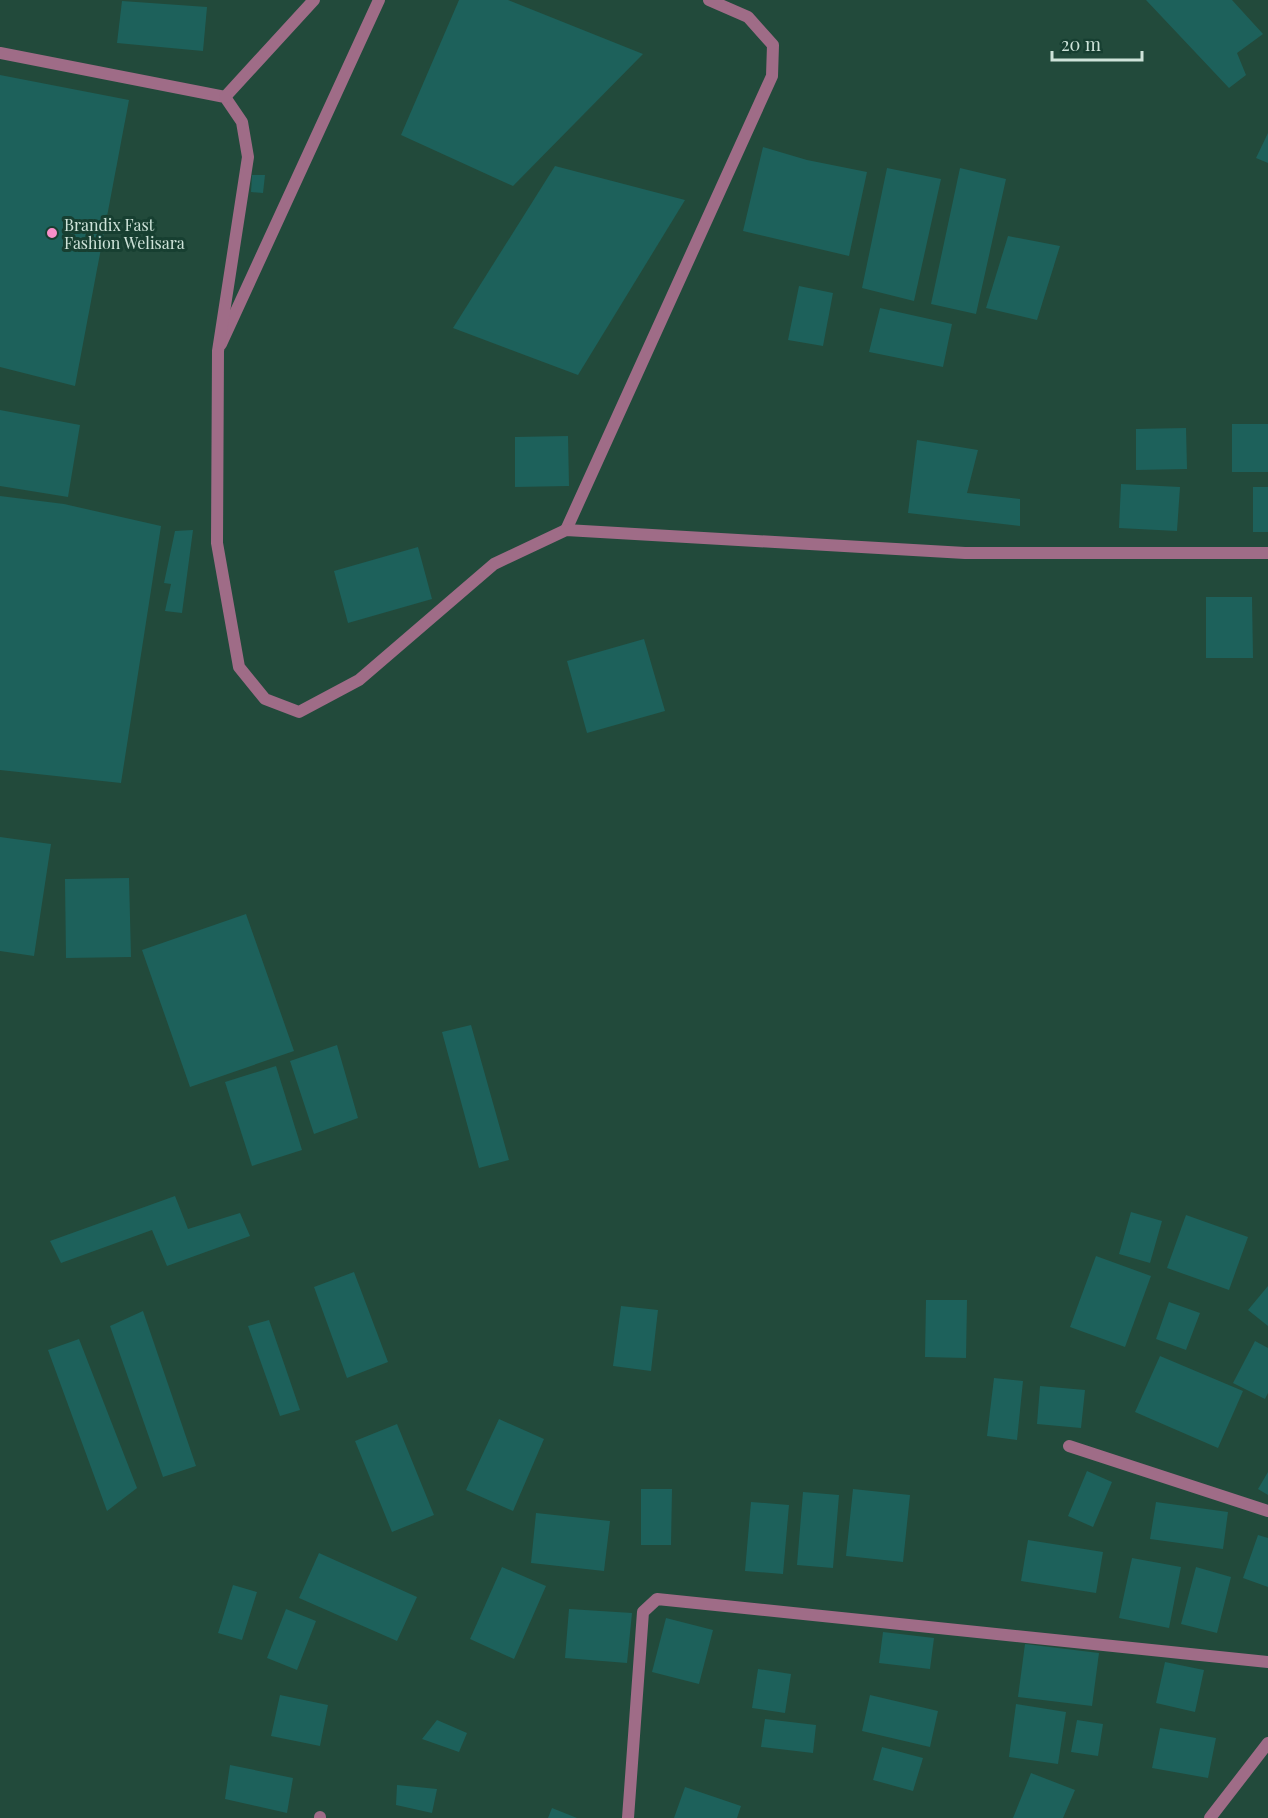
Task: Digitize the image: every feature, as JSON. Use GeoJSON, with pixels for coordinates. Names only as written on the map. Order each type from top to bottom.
{"type":"FeatureCollection","features":[{"type":"Feature","properties":{"kind":"street"},"geometry":{"type":"LineString","coordinates":[[225,98],[314,0]]}},
{"type":"Feature","properties":{"kind":"street"},"geometry":{"type":"LineString","coordinates":[[218,351],[379,0]]}},
{"type":"Feature","properties":{"kind":"street"},"geometry":{"type":"LineString","coordinates":[[566,530],[772,76],[773,45],[748,17],[709,0]]}},
{"type":"Feature","properties":{"kind":"street"},"geometry":{"type":"LineString","coordinates":[[0,53],[225,98],[242,122],[248,158],[218,351],[217,543],[240,667],[265,699],[300,712],[358,680],[494,564],[566,530],[965,554],[1268,553]]}},
{"type":"Feature","properties":{"kind":"street"},"geometry":{"type":"LineString","coordinates":[[1069,1446],[1268,1511]]}},
{"type":"Feature","properties":{"kind":"street"},"geometry":{"type":"LineString","coordinates":[[628,1818],[643,1612],[657,1599],[1268,1662]]}},
{"type":"Feature","properties":{"kind":"street"},"geometry":{"type":"LineString","coordinates":[[1210,1818],[1268,1743]]}},
{"type":"Feature","properties":{"kind":"building"},"geometry":{"type":"Polygon","coordinates":[[[459,0],[508,0],[643,54],[513,186],[401,135],[459,0]]]}},
{"type":"Feature","properties":{"kind":"building"},"geometry":{"type":"Polygon","coordinates":[[[1146,0],[1232,0],[1263,34],[1237,53],[1246,75],[1229,88],[1146,0]]]}},
{"type":"Feature","properties":{"kind":"building"},"geometry":{"type":"Polygon","coordinates":[[[122,1],[207,7],[203,51],[117,43],[122,1]]]}},
{"type":"Feature","properties":{"kind":"building","name":"Brandix Fast Fashion Welisara"},"geometry":{"type":"Polygon","coordinates":[[[0,75],[129,100],[75,386],[0,367],[0,75]]]}},
{"type":"Feature","properties":{"kind":"building"},"geometry":{"type":"Polygon","coordinates":[[[1268,133],[1268,163],[1256,158],[1268,133]]]}},
{"type":"Feature","properties":{"kind":"building"},"geometry":{"type":"Polygon","coordinates":[[[763,147],[807,160],[867,172],[849,256],[743,231],[763,147]]]}},
{"type":"Feature","properties":{"kind":"building"},"geometry":{"type":"Polygon","coordinates":[[[555,166],[685,200],[578,375],[453,328],[555,166]]]}},
{"type":"Feature","properties":{"kind":"building"},"geometry":{"type":"Polygon","coordinates":[[[887,168],[941,179],[914,301],[862,288],[887,168]]]}},
{"type":"Feature","properties":{"kind":"building"},"geometry":{"type":"Polygon","coordinates":[[[960,168],[1006,179],[976,314],[931,304],[960,168]]]}},
{"type":"Feature","properties":{"kind":"building"},"geometry":{"type":"Polygon","coordinates":[[[252,175],[265,175],[263,193],[251,192],[252,175]]]}},
{"type":"Feature","properties":{"kind":"building"},"geometry":{"type":"Polygon","coordinates":[[[1008,236],[1060,246],[1037,320],[986,308],[1008,236]]]}},
{"type":"Feature","properties":{"kind":"building"},"geometry":{"type":"Polygon","coordinates":[[[799,286],[833,293],[823,346],[788,340],[799,286]]]}},
{"type":"Feature","properties":{"kind":"building"},"geometry":{"type":"Polygon","coordinates":[[[880,308],[952,324],[943,367],[869,352],[880,308]]]}},
{"type":"Feature","properties":{"kind":"building"},"geometry":{"type":"Polygon","coordinates":[[[0,410],[80,425],[68,497],[0,486],[0,410]]]}},
{"type":"Feature","properties":{"kind":"building"},"geometry":{"type":"Polygon","coordinates":[[[1232,424],[1268,424],[1268,472],[1232,472],[1232,424]]]}},
{"type":"Feature","properties":{"kind":"building"},"geometry":{"type":"Polygon","coordinates":[[[1186,428],[1187,469],[1136,470],[1136,429],[1186,428]]]}},
{"type":"Feature","properties":{"kind":"building"},"geometry":{"type":"Polygon","coordinates":[[[568,436],[569,486],[515,487],[515,437],[568,436]]]}},
{"type":"Feature","properties":{"kind":"building"},"geometry":{"type":"Polygon","coordinates":[[[917,440],[978,450],[967,493],[1020,499],[1020,526],[908,513],[917,440]]]}},
{"type":"Feature","properties":{"kind":"building"},"geometry":{"type":"Polygon","coordinates":[[[1121,484],[1180,487],[1177,531],[1119,528],[1121,484]]]}},
{"type":"Feature","properties":{"kind":"building"},"geometry":{"type":"Polygon","coordinates":[[[1253,487],[1268,487],[1268,532],[1253,532],[1253,487]]]}},
{"type":"Feature","properties":{"kind":"building"},"geometry":{"type":"Polygon","coordinates":[[[0,496],[64,504],[161,526],[121,783],[0,770],[0,496]]]}},
{"type":"Feature","properties":{"kind":"building"},"geometry":{"type":"Polygon","coordinates":[[[193,530],[182,613],[165,611],[171,584],[164,583],[175,531],[193,530]]]}},
{"type":"Feature","properties":{"kind":"building"},"geometry":{"type":"Polygon","coordinates":[[[418,547],[432,599],[348,623],[334,571],[418,547]]]}},
{"type":"Feature","properties":{"kind":"building"},"geometry":{"type":"Polygon","coordinates":[[[1206,597],[1252,597],[1253,658],[1206,658],[1206,597]]]}},
{"type":"Feature","properties":{"kind":"building"},"geometry":{"type":"Polygon","coordinates":[[[644,639],[665,711],[587,733],[567,661],[644,639]]]}},
{"type":"Feature","properties":{"kind":"building"},"geometry":{"type":"Polygon","coordinates":[[[0,837],[51,844],[34,956],[0,951],[0,837]]]}},
{"type":"Feature","properties":{"kind":"building"},"geometry":{"type":"Polygon","coordinates":[[[129,878],[131,957],[66,958],[65,879],[129,878]]]}},
{"type":"Feature","properties":{"kind":"building"},"geometry":{"type":"Polygon","coordinates":[[[246,914],[294,1051],[190,1087],[142,950],[246,914]]]}},
{"type":"Feature","properties":{"kind":"building"},"geometry":{"type":"Polygon","coordinates":[[[471,1025],[509,1160],[479,1168],[442,1032],[471,1025]]]}},
{"type":"Feature","properties":{"kind":"building"},"geometry":{"type":"Polygon","coordinates":[[[337,1045],[358,1118],[314,1134],[290,1061],[337,1045]]]}},
{"type":"Feature","properties":{"kind":"building"},"geometry":{"type":"Polygon","coordinates":[[[276,1066],[302,1150],[252,1166],[225,1082],[276,1066]]]}},
{"type":"Feature","properties":{"kind":"building"},"geometry":{"type":"Polygon","coordinates":[[[175,1196],[188,1229],[240,1213],[250,1236],[167,1266],[152,1230],[61,1263],[50,1241],[175,1196]]]}},
{"type":"Feature","properties":{"kind":"building"},"geometry":{"type":"Polygon","coordinates":[[[1131,1212],[1162,1221],[1150,1263],[1119,1254],[1131,1212]]]}},
{"type":"Feature","properties":{"kind":"building"},"geometry":{"type":"Polygon","coordinates":[[[1186,1215],[1248,1237],[1229,1290],[1167,1268],[1186,1215]]]}},
{"type":"Feature","properties":{"kind":"building"},"geometry":{"type":"Polygon","coordinates":[[[1096,1256],[1151,1276],[1125,1347],[1070,1327],[1096,1256]]]}},
{"type":"Feature","properties":{"kind":"building"},"geometry":{"type":"Polygon","coordinates":[[[354,1272],[388,1362],[347,1378],[314,1287],[354,1272]]]}},
{"type":"Feature","properties":{"kind":"building"},"geometry":{"type":"Polygon","coordinates":[[[1268,1286],[1268,1326],[1248,1310],[1268,1286]]]}},
{"type":"Feature","properties":{"kind":"building"},"geometry":{"type":"Polygon","coordinates":[[[926,1300],[967,1300],[966,1358],[925,1357],[926,1300]]]}},
{"type":"Feature","properties":{"kind":"building"},"geometry":{"type":"Polygon","coordinates":[[[1169,1302],[1200,1313],[1186,1350],[1156,1339],[1169,1302]]]}},
{"type":"Feature","properties":{"kind":"building"},"geometry":{"type":"Polygon","coordinates":[[[621,1306],[658,1310],[651,1371],[613,1366],[621,1306]]]}},
{"type":"Feature","properties":{"kind":"building"},"geometry":{"type":"Polygon","coordinates":[[[143,1311],[196,1466],[163,1477],[110,1326],[143,1311]]]}},
{"type":"Feature","properties":{"kind":"building"},"geometry":{"type":"Polygon","coordinates":[[[269,1320],[300,1410],[280,1416],[248,1326],[269,1320]]]}},
{"type":"Feature","properties":{"kind":"building"},"geometry":{"type":"Polygon","coordinates":[[[79,1339],[137,1488],[107,1511],[48,1350],[79,1339]]]}},
{"type":"Feature","properties":{"kind":"building"},"geometry":{"type":"Polygon","coordinates":[[[1255,1341],[1268,1348],[1268,1393],[1265,1399],[1233,1383],[1255,1341]]]}},
{"type":"Feature","properties":{"kind":"building"},"geometry":{"type":"Polygon","coordinates":[[[1160,1356],[1243,1391],[1218,1448],[1135,1412],[1160,1356]]]}},
{"type":"Feature","properties":{"kind":"building"},"geometry":{"type":"Polygon","coordinates":[[[994,1378],[1023,1381],[1017,1440],[987,1436],[994,1378]]]}},
{"type":"Feature","properties":{"kind":"building"},"geometry":{"type":"Polygon","coordinates":[[[1040,1386],[1085,1390],[1081,1428],[1037,1424],[1040,1386]]]}},
{"type":"Feature","properties":{"kind":"building"},"geometry":{"type":"Polygon","coordinates":[[[499,1419],[544,1439],[513,1511],[466,1490],[499,1419]]]}},
{"type":"Feature","properties":{"kind":"building"},"geometry":{"type":"Polygon","coordinates":[[[397,1424],[434,1515],[392,1532],[355,1441],[397,1424]]]}},
{"type":"Feature","properties":{"kind":"building"},"geometry":{"type":"Polygon","coordinates":[[[1087,1471],[1112,1482],[1093,1527],[1068,1516],[1087,1471]]]}},
{"type":"Feature","properties":{"kind":"building"},"geometry":{"type":"Polygon","coordinates":[[[1268,1472],[1268,1495],[1258,1489],[1268,1472]]]}},
{"type":"Feature","properties":{"kind":"building"},"geometry":{"type":"Polygon","coordinates":[[[641,1489],[672,1489],[671,1545],[641,1545],[641,1489]]]}},
{"type":"Feature","properties":{"kind":"building"},"geometry":{"type":"Polygon","coordinates":[[[853,1489],[910,1495],[903,1562],[846,1556],[853,1489]]]}},
{"type":"Feature","properties":{"kind":"building"},"geometry":{"type":"Polygon","coordinates":[[[803,1492],[839,1495],[833,1568],[797,1565],[803,1492]]]}},
{"type":"Feature","properties":{"kind":"building"},"geometry":{"type":"Polygon","coordinates":[[[751,1502],[789,1505],[783,1574],[745,1571],[751,1502]]]}},
{"type":"Feature","properties":{"kind":"building"},"geometry":{"type":"Polygon","coordinates":[[[1156,1502],[1228,1512],[1223,1549],[1150,1539],[1156,1502]]]}},
{"type":"Feature","properties":{"kind":"building"},"geometry":{"type":"Polygon","coordinates":[[[536,1513],[610,1521],[604,1571],[531,1563],[536,1513]]]}},
{"type":"Feature","properties":{"kind":"building"},"geometry":{"type":"Polygon","coordinates":[[[1258,1535],[1268,1538],[1268,1587],[1243,1578],[1258,1535]]]}},
{"type":"Feature","properties":{"kind":"building"},"geometry":{"type":"Polygon","coordinates":[[[1028,1540],[1103,1552],[1096,1593],[1021,1581],[1028,1540]]]}},
{"type":"Feature","properties":{"kind":"building"},"geometry":{"type":"Polygon","coordinates":[[[319,1553],[417,1597],[397,1641],[299,1598],[319,1553]]]}},
{"type":"Feature","properties":{"kind":"building"},"geometry":{"type":"Polygon","coordinates":[[[1132,1558],[1181,1567],[1169,1628],[1119,1618],[1132,1558]]]}},
{"type":"Feature","properties":{"kind":"building"},"geometry":{"type":"Polygon","coordinates":[[[502,1567],[546,1586],[514,1659],[470,1639],[502,1567]]]}},
{"type":"Feature","properties":{"kind":"building"},"geometry":{"type":"Polygon","coordinates":[[[1196,1567],[1231,1577],[1217,1633],[1181,1624],[1196,1567]]]}},
{"type":"Feature","properties":{"kind":"building"},"geometry":{"type":"Polygon","coordinates":[[[233,1585],[257,1592],[242,1640],[218,1633],[233,1585]]]}},
{"type":"Feature","properties":{"kind":"building"},"geometry":{"type":"Polygon","coordinates":[[[286,1609],[316,1621],[297,1670],[267,1658],[286,1609]]]}},
{"type":"Feature","properties":{"kind":"building"},"geometry":{"type":"Polygon","coordinates":[[[569,1609],[632,1613],[627,1663],[565,1658],[569,1609]]]}},
{"type":"Feature","properties":{"kind":"building"},"geometry":{"type":"Polygon","coordinates":[[[666,1618],[713,1630],[699,1684],[652,1672],[666,1618]]]}},
{"type":"Feature","properties":{"kind":"building"},"geometry":{"type":"Polygon","coordinates":[[[883,1632],[934,1638],[930,1669],[879,1663],[883,1632]]]}},
{"type":"Feature","properties":{"kind":"building"},"geometry":{"type":"Polygon","coordinates":[[[1025,1644],[1099,1653],[1092,1706],[1018,1697],[1025,1644]]]}},
{"type":"Feature","properties":{"kind":"building"},"geometry":{"type":"Polygon","coordinates":[[[1165,1662],[1204,1670],[1195,1712],[1156,1703],[1165,1662]]]}},
{"type":"Feature","properties":{"kind":"building"},"geometry":{"type":"Polygon","coordinates":[[[758,1669],[791,1674],[785,1713],[752,1708],[758,1669]]]}},
{"type":"Feature","properties":{"kind":"building"},"geometry":{"type":"Polygon","coordinates":[[[280,1695],[328,1705],[320,1746],[271,1736],[280,1695]]]}},
{"type":"Feature","properties":{"kind":"building"},"geometry":{"type":"Polygon","coordinates":[[[870,1695],[938,1711],[930,1747],[862,1731],[870,1695]]]}},
{"type":"Feature","properties":{"kind":"building"},"geometry":{"type":"Polygon","coordinates":[[[1016,1704],[1066,1712],[1058,1764],[1009,1757],[1016,1704]]]}},
{"type":"Feature","properties":{"kind":"building"},"geometry":{"type":"Polygon","coordinates":[[[765,1719],[816,1725],[813,1753],[761,1747],[765,1719]]]}},
{"type":"Feature","properties":{"kind":"building"},"geometry":{"type":"Polygon","coordinates":[[[437,1720],[467,1733],[459,1752],[422,1739],[437,1720]]]}},
{"type":"Feature","properties":{"kind":"building"},"geometry":{"type":"Polygon","coordinates":[[[1077,1720],[1103,1724],[1098,1756],[1071,1752],[1077,1720]]]}},
{"type":"Feature","properties":{"kind":"building"},"geometry":{"type":"Polygon","coordinates":[[[1160,1728],[1216,1738],[1208,1778],[1152,1768],[1160,1728]]]}},
{"type":"Feature","properties":{"kind":"building"},"geometry":{"type":"Polygon","coordinates":[[[882,1747],[923,1758],[913,1791],[873,1780],[882,1747]]]}},
{"type":"Feature","properties":{"kind":"building"},"geometry":{"type":"Polygon","coordinates":[[[230,1765],[293,1778],[287,1813],[225,1799],[230,1765]]]}},
{"type":"Feature","properties":{"kind":"building"},"geometry":{"type":"Polygon","coordinates":[[[1031,1773],[1075,1790],[1063,1818],[1013,1818],[1031,1773]]]}},
{"type":"Feature","properties":{"kind":"building"},"geometry":{"type":"Polygon","coordinates":[[[397,1785],[437,1789],[432,1813],[396,1805],[397,1785]]]}},
{"type":"Feature","properties":{"kind":"building"},"geometry":{"type":"Polygon","coordinates":[[[685,1787],[741,1806],[737,1818],[674,1818],[685,1787]]]}},
{"type":"Feature","properties":{"kind":"building"},"geometry":{"type":"Polygon","coordinates":[[[552,1808],[577,1818],[548,1818],[552,1808]]]}},
{"type":"Feature","properties":{"kind":"place","name":"Brandix Fast Fashion Welisara"},"geometry":{"type":"Point","coordinates":[52,233]}}]}
